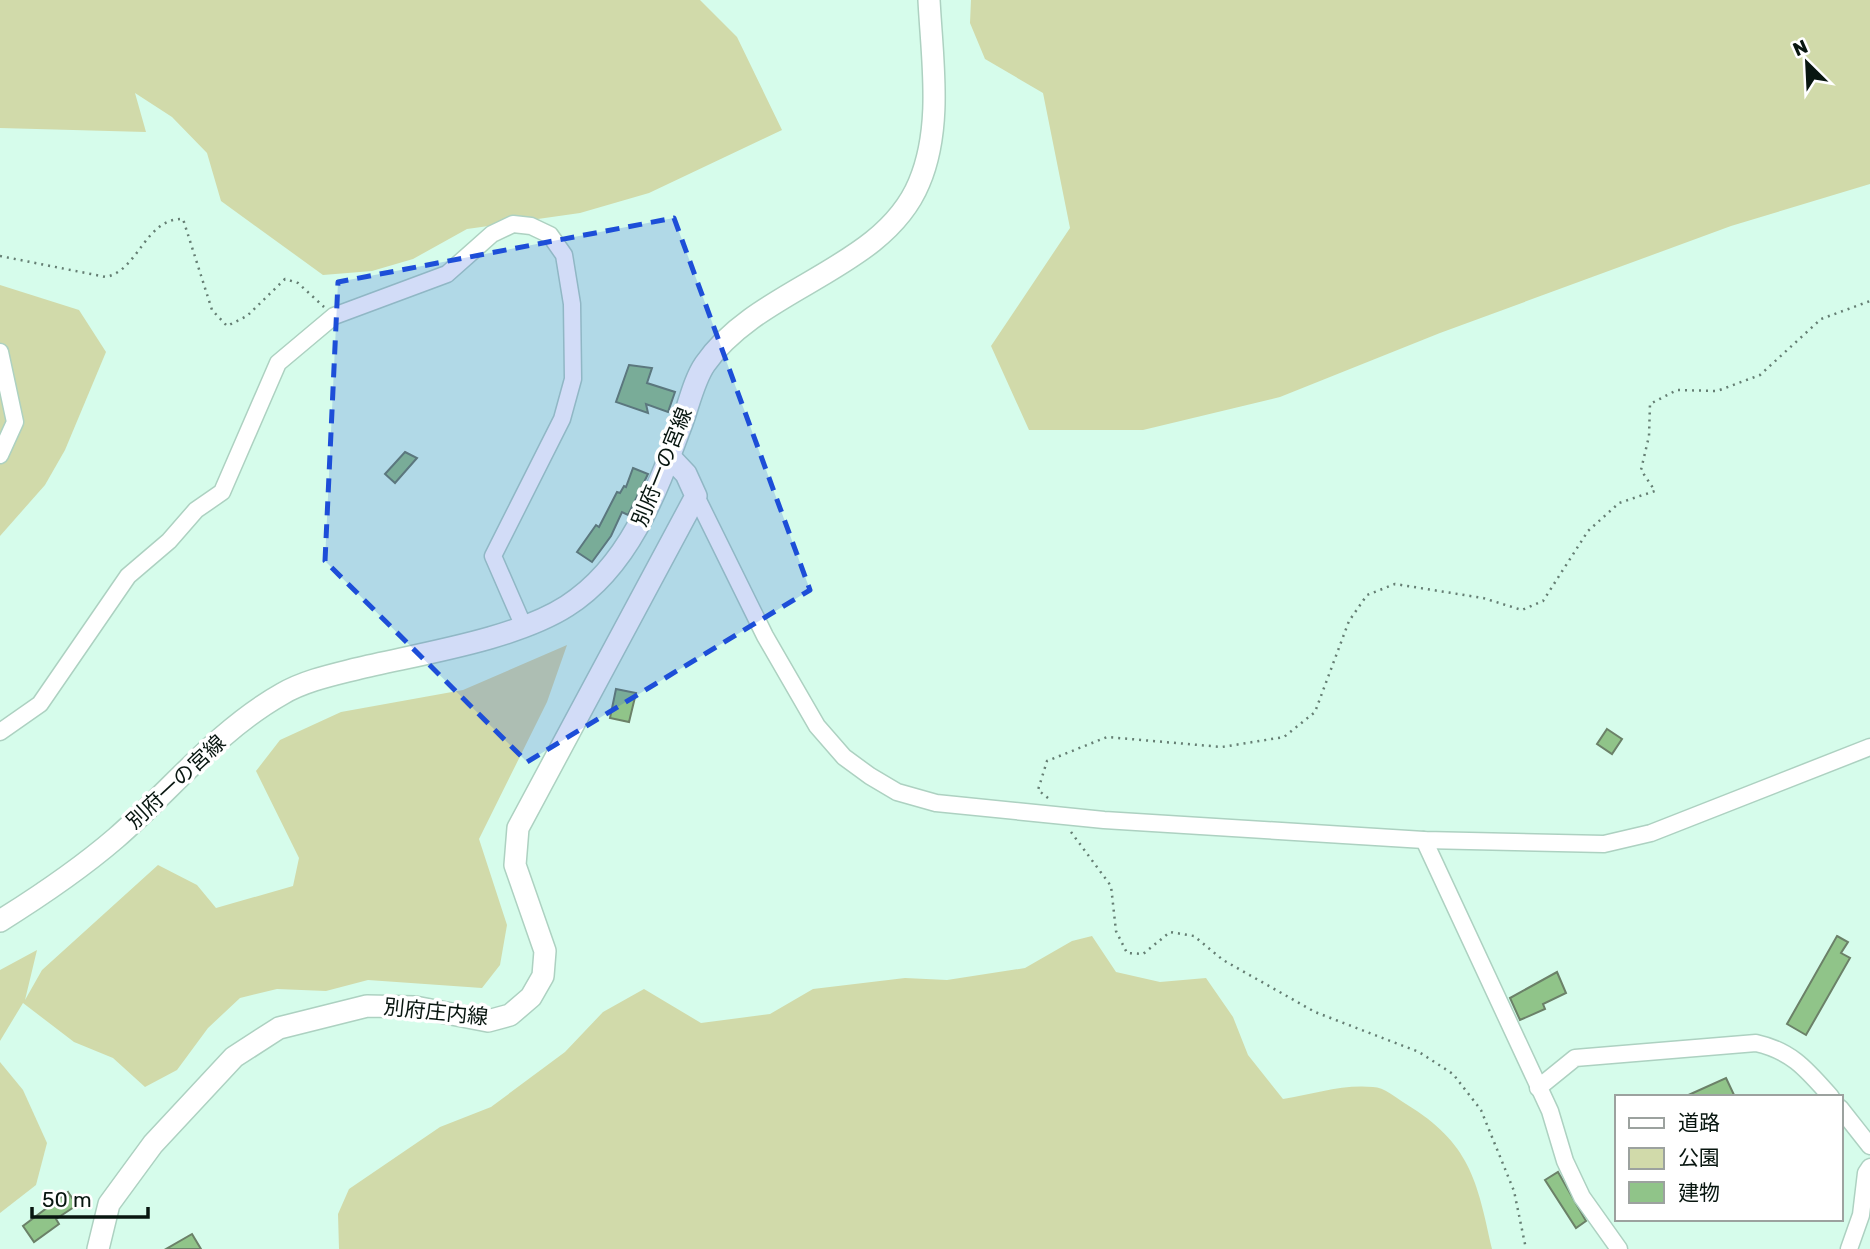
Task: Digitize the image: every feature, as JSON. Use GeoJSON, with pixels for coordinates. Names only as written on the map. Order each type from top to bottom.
{"type":"FeatureCollection","features":[{"type":"Feature","properties":{"kind":"main road","name":"別府一の宮線"},"geometry":{"type":"LineString","coordinates":[[0,921],[51,889],[116,838],[227,735],[282,693],[330,675],[524,626],[566,607],[599,579],[635,534],[670,456],[703,366],[732,331],[800,286],[858,254],[894,220],[919,185],[932,138],[934,80],[929,0]]}},
{"type":"Feature","properties":{"kind":"main road"},"geometry":{"type":"LineString","coordinates":[[670,456],[685,474],[696,496]]}},
{"type":"Feature","properties":{"kind":"main road","name":"別府庄内線"},"geometry":{"type":"LineString","coordinates":[[99,1249],[109,1205],[153,1144],[234,1057],[279,1028],[368,1006],[415,1007],[488,1021],[510,1015],[531,998],[543,976],[545,951],[514,864],[518,828],[696,496]]}},
{"type":"Feature","properties":{"kind":"street"},"geometry":{"type":"LineString","coordinates":[[0,732],[40,704],[128,576],[169,541],[196,510],[222,492],[278,363],[334,316],[447,274],[492,234],[513,224],[531,226],[550,235],[564,255],[572,304],[573,379],[562,419],[493,556],[524,626]]}},
{"type":"Feature","properties":{"kind":"street"},"geometry":{"type":"LineString","coordinates":[[0,352],[15,422],[0,455]]}},
{"type":"Feature","properties":{"kind":"street"},"geometry":{"type":"LineString","coordinates":[[696,496],[765,636],[817,726],[844,757],[897,792],[936,803],[1061,817],[1424,840],[1604,844],[1651,834],[1870,747]]}},
{"type":"Feature","properties":{"kind":"street"},"geometry":{"type":"LineString","coordinates":[[1424,840],[1538,1088],[1581,1197],[1619,1249]]}},
{"type":"Feature","properties":{"kind":"street"},"geometry":{"type":"LineString","coordinates":[[1538,1088],[1575,1058],[1756,1043],[1778,1048],[1807,1070],[1828,1095]]}},
{"type":"Feature","properties":{"kind":"street"},"geometry":{"type":"LineString","coordinates":[[1842,1111],[1870,1146]]}},
{"type":"Feature","properties":{"kind":"street"},"geometry":{"type":"LineString","coordinates":[[1849,1249],[1861,1215],[1866,1173],[1870,1167]]}},
{"type":"Feature","properties":{"kind":"path"},"geometry":{"type":"LineString","coordinates":[[0,256],[106,277],[115,275],[123,268],[161,224],[183,219],[212,310],[227,326],[247,316],[285,279],[298,283],[334,316]]}},
{"type":"Feature","properties":{"kind":"path"},"geometry":{"type":"LineString","coordinates":[[1526,1249],[1514,1191],[1481,1111],[1452,1074],[1419,1052],[1315,1012],[1223,960],[1195,936],[1170,932],[1143,954],[1127,953],[1116,931],[1111,886],[1061,817],[1055,802],[1038,790],[1047,761],[1107,737],[1222,747],[1284,737],[1315,712],[1349,621],[1367,595],[1395,584],[1483,597],[1522,610],[1543,601],[1588,531],[1619,503],[1655,491],[1641,470],[1649,436],[1650,404],[1677,390],[1717,391],[1759,375],[1821,319],[1870,301]]}},
{"type":"Feature","properties":{"kind":"highlighted area"},"geometry":{"type":"Polygon","coordinates":[[[674,218],[810,590],[527,762],[325,561],[338,282],[674,218]]]}},
{"type":"Feature","properties":{"kind":"green space"},"geometry":{"type":"Polygon","coordinates":[[[0,0],[700,0],[737,37],[782,130],[649,193],[580,213],[467,229],[413,259],[372,271],[323,275],[221,201],[207,153],[172,117],[135,93],[146,132],[0,128],[0,0]]]}},
{"type":"Feature","properties":{"kind":"green space"},"geometry":{"type":"Polygon","coordinates":[[[971,0],[1870,0],[1870,184],[1731,226],[1440,333],[1280,397],[1143,430],[1029,430],[991,346],[1070,228],[1043,93],[985,59],[970,23],[971,0]]]}},
{"type":"Feature","properties":{"kind":"green space"},"geometry":{"type":"Polygon","coordinates":[[[0,285],[79,310],[106,352],[65,450],[45,485],[0,536],[0,285]]]}},
{"type":"Feature","properties":{"kind":"green space"},"geometry":{"type":"Polygon","coordinates":[[[567,645],[547,702],[479,839],[507,925],[500,965],[482,988],[368,980],[326,991],[277,989],[240,998],[208,1028],[177,1070],[145,1087],[113,1058],[74,1042],[23,1003],[0,1041],[0,970],[37,950],[25,1000],[42,970],[158,865],[197,885],[216,908],[293,886],[299,858],[256,771],[280,740],[341,712],[463,690],[567,645]]]}},
{"type":"Feature","properties":{"kind":"green space"},"geometry":{"type":"Polygon","coordinates":[[[1092,936],[1116,972],[1160,982],[1206,978],[1233,1017],[1248,1055],[1283,1099],[1339,1088],[1377,1087],[1427,1119],[1444,1133],[1467,1165],[1481,1203],[1492,1249],[339,1249],[338,1214],[349,1189],[440,1127],[491,1107],[565,1052],[603,1012],[644,989],[701,1023],[770,1014],[813,989],[905,978],[947,980],[1025,968],[1072,941],[1092,936]]]}},
{"type":"Feature","properties":{"kind":"green space"},"geometry":{"type":"Polygon","coordinates":[[[0,1062],[23,1090],[47,1143],[36,1185],[0,1213],[0,1062]]]}},
{"type":"Feature","properties":{"kind":"building"},"geometry":{"type":"Polygon","coordinates":[[[629,365],[652,368],[647,383],[675,392],[668,412],[646,404],[648,413],[616,402],[629,365]]]}},
{"type":"Feature","properties":{"kind":"building"},"geometry":{"type":"Polygon","coordinates":[[[405,452],[417,458],[395,483],[385,474],[405,452]]]}},
{"type":"Feature","properties":{"kind":"building"},"geometry":{"type":"Polygon","coordinates":[[[633,468],[648,474],[628,515],[622,512],[611,536],[592,562],[577,552],[596,525],[599,527],[617,492],[620,493],[624,486],[626,487],[633,468]]]}},
{"type":"Feature","properties":{"kind":"building"},"geometry":{"type":"Polygon","coordinates":[[[616,689],[636,693],[629,722],[610,718],[616,689]]]}},
{"type":"Feature","properties":{"kind":"building"},"geometry":{"type":"Polygon","coordinates":[[[1607,729],[1622,739],[1612,754],[1597,744],[1607,729]]]}},
{"type":"Feature","properties":{"kind":"building"},"geometry":{"type":"Polygon","coordinates":[[[1837,936],[1848,942],[1841,953],[1850,958],[1806,1035],[1787,1024],[1837,936]]]}},
{"type":"Feature","properties":{"kind":"building"},"geometry":{"type":"Polygon","coordinates":[[[1557,972],[1566,993],[1543,1004],[1545,1009],[1520,1020],[1510,998],[1557,972]]]}},
{"type":"Feature","properties":{"kind":"building"},"geometry":{"type":"Polygon","coordinates":[[[1726,1078],[1734,1095],[1688,1095],[1726,1078]]]}},
{"type":"Feature","properties":{"kind":"building"},"geometry":{"type":"Polygon","coordinates":[[[1558,1172],[1586,1221],[1576,1228],[1545,1180],[1558,1172]]]}},
{"type":"Feature","properties":{"kind":"building"},"geometry":{"type":"Polygon","coordinates":[[[68,1192],[77,1205],[56,1219],[59,1224],[34,1242],[23,1226],[68,1192]]]}},
{"type":"Feature","properties":{"kind":"building"},"geometry":{"type":"Polygon","coordinates":[[[192,1234],[201,1249],[166,1249],[192,1234]]]}}]}
